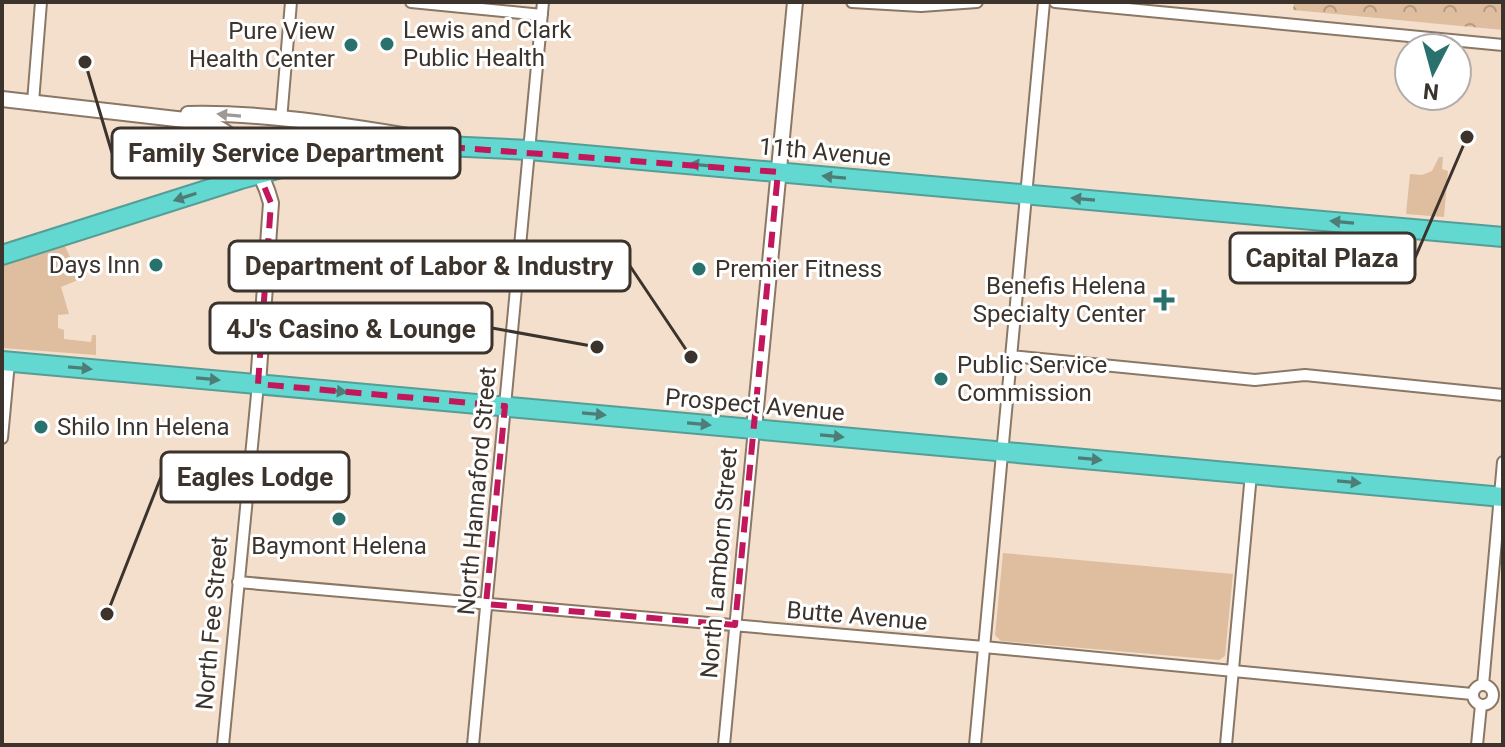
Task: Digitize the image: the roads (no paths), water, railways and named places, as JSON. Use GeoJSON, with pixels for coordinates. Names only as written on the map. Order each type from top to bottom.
{"type":"FeatureCollection","features":[{"type":"Feature","properties":{"kind":"highway"},"geometry":{"type":"LineString","coordinates":[[2,255],[259,174],[333,154],[423,145],[473,146]]}},
{"type":"Feature","properties":{"kind":"highway","name":"11th Avenue"},"geometry":{"type":"LineString","coordinates":[[473,146],[1503,237]]}},
{"type":"Feature","properties":{"kind":"highway"},"geometry":{"type":"LineString","coordinates":[[2,248],[44,241]]}},
{"type":"Feature","properties":{"kind":"highway","name":"Prospect Avenue"},"geometry":{"type":"LineString","coordinates":[[6,361],[1501,496]]}},
{"type":"Feature","properties":{"kind":"main road","name":"North Lamborn Street"},"geometry":{"type":"LineString","coordinates":[[754,429],[795,2]]}},
{"type":"Feature","properties":{"kind":"main road","name":"11th Avenue"},"geometry":{"type":"LineString","coordinates":[[2,99],[194,121],[219,128],[240,144],[259,174]]}},
{"type":"Feature","properties":{"kind":"main road","name":"11th Avenue"},"geometry":{"type":"LineString","coordinates":[[144,116],[219,114],[473,146]]}},
{"type":"Feature","properties":{"kind":"main road","name":"North Fee Street"},"geometry":{"type":"LineString","coordinates":[[258,384],[271,203],[267,187],[259,174]]}},
{"type":"Feature","properties":{"kind":"street"},"geometry":{"type":"LineString","coordinates":[[33,102],[41,2]]}},
{"type":"Feature","properties":{"kind":"street"},"geometry":{"type":"LineString","coordinates":[[281,120],[291,2]]}},
{"type":"Feature","properties":{"kind":"street"},"geometry":{"type":"LineString","coordinates":[[411,2],[542,15]]}},
{"type":"Feature","properties":{"kind":"street","name":"North Hannaford Street"},"geometry":{"type":"LineString","coordinates":[[473,745],[543,2]]}},
{"type":"Feature","properties":{"kind":"street"},"geometry":{"type":"LineString","coordinates":[[852,2],[921,6],[973,2]]}},
{"type":"Feature","properties":{"kind":"street"},"geometry":{"type":"LineString","coordinates":[[975,745],[1044,2]]}},
{"type":"Feature","properties":{"kind":"street"},"geometry":{"type":"LineString","coordinates":[[1055,2],[1503,45]]}},
{"type":"Feature","properties":{"kind":"street"},"geometry":{"type":"LineString","coordinates":[[1011,356],[1255,380],[1305,375],[1503,395]]}},
{"type":"Feature","properties":{"kind":"street"},"geometry":{"type":"LineString","coordinates":[[2,438],[6,361]]}},
{"type":"Feature","properties":{"kind":"street","name":"North Fee Street"},"geometry":{"type":"LineString","coordinates":[[223,745],[258,384]]}},
{"type":"Feature","properties":{"kind":"street","name":"North Lamborn Street"},"geometry":{"type":"LineString","coordinates":[[724,745],[754,429]]}},
{"type":"Feature","properties":{"kind":"street"},"geometry":{"type":"LineString","coordinates":[[1483,685],[1503,462]]}},
{"type":"Feature","properties":{"kind":"street"},"geometry":{"type":"LineString","coordinates":[[1226,745],[1251,474]]}},
{"type":"Feature","properties":{"kind":"street","name":"Butte Avenue"},"geometry":{"type":"LineString","coordinates":[[238,582],[984,647],[1472,694]]}},
{"type":"Feature","properties":{"kind":"street"},"geometry":{"type":"LineString","coordinates":[[1483,685],[1498,696],[1481,705],[1475,702],[1472,694],[1477,686],[1483,685]]}},
{"type":"Feature","properties":{"kind":"street"},"geometry":{"type":"LineString","coordinates":[[1477,745],[1481,705]]}},
{"type":"Feature","properties":{"kind":"place","name":"Lewis and Clark Public Health"},"geometry":{"type":"Point","coordinates":[387,44]}},
{"type":"Feature","properties":{"kind":"place","name":"Pure View Health Center"},"geometry":{"type":"Point","coordinates":[351,45]}},
{"type":"Feature","properties":{"kind":"place","name":"Family Service Department"},"geometry":{"type":"Point","coordinates":[85,62]}},
{"type":"Feature","properties":{"kind":"place","name":"Capital Plaza"},"geometry":{"type":"Point","coordinates":[1467,137]}},
{"type":"Feature","properties":{"kind":"place","name":"Days Inn"},"geometry":{"type":"Point","coordinates":[156,265]}},
{"type":"Feature","properties":{"kind":"place","name":"Premier Fitness"},"geometry":{"type":"Point","coordinates":[699,269]}},
{"type":"Feature","properties":{"kind":"place","name":"Benefis Helena Specialty Center"},"geometry":{"type":"Point","coordinates":[1164,300]}},
{"type":"Feature","properties":{"kind":"place","name":"4J's Casino & Lounge"},"geometry":{"type":"Point","coordinates":[597,347]}},
{"type":"Feature","properties":{"kind":"place","name":"Department of Labor & Industry"},"geometry":{"type":"Point","coordinates":[691,357]}},
{"type":"Feature","properties":{"kind":"place","name":"Public Service Commission"},"geometry":{"type":"Point","coordinates":[941,379]}},
{"type":"Feature","properties":{"kind":"place","name":"Shilo Inn Helena"},"geometry":{"type":"Point","coordinates":[41,427]}},
{"type":"Feature","properties":{"kind":"place","name":"Baymont Helena"},"geometry":{"type":"Point","coordinates":[339,519]}},
{"type":"Feature","properties":{"kind":"place","name":"Eagles Lodge"},"geometry":{"type":"Point","coordinates":[107,614]}}]}
